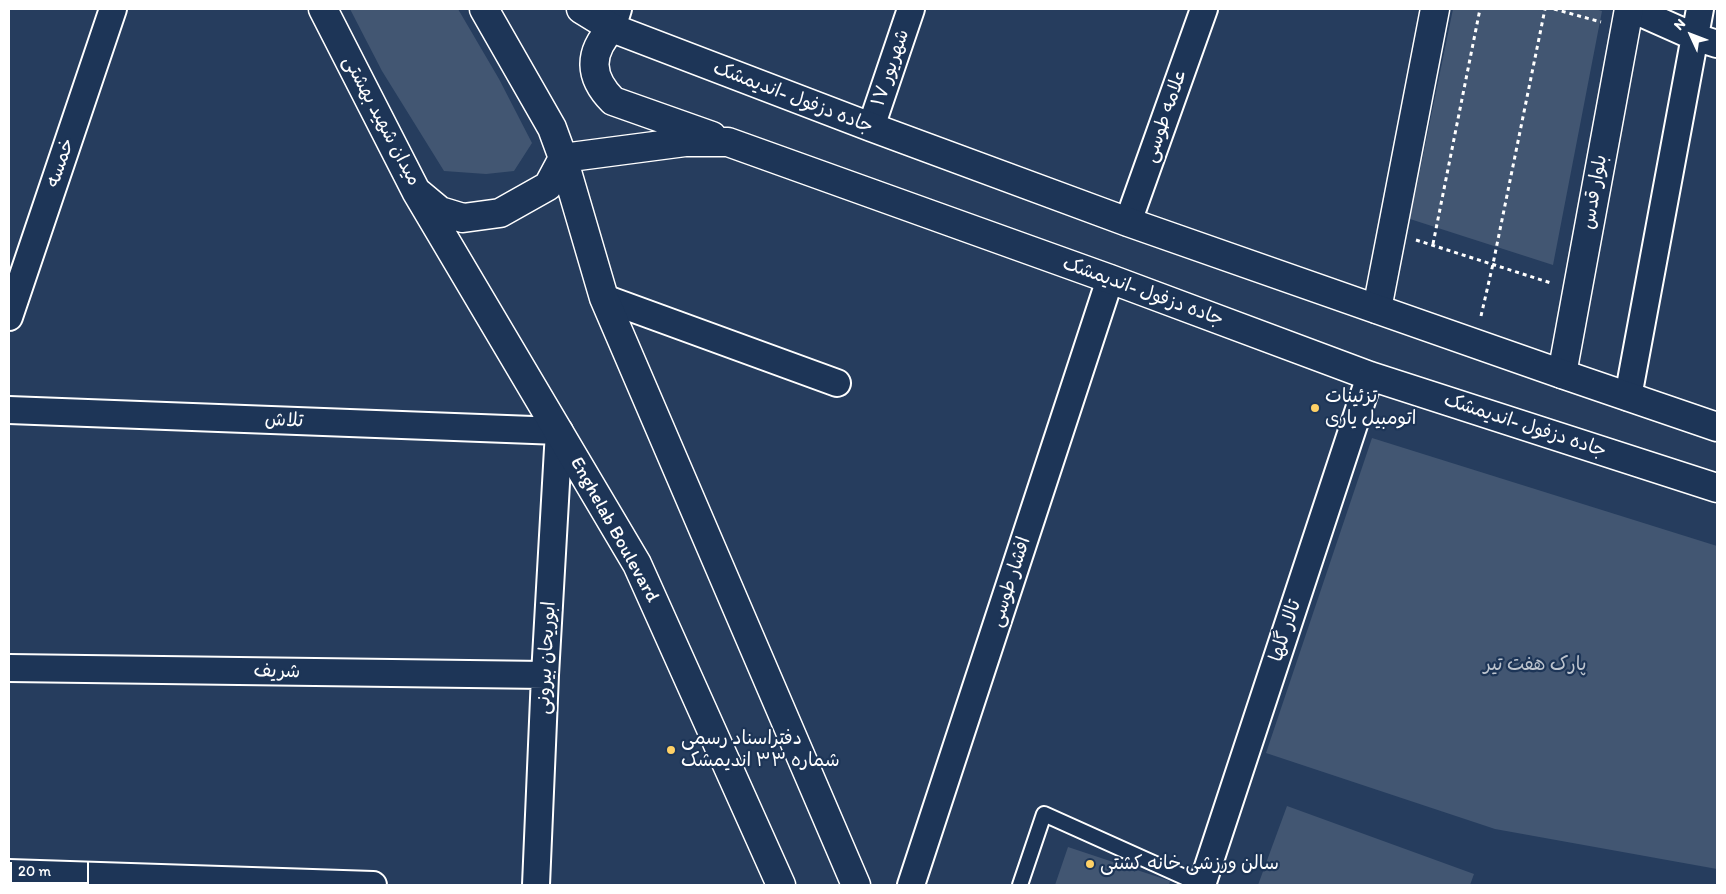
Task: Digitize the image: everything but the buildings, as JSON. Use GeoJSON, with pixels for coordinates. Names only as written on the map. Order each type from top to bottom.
{"type":"FeatureCollection","features":[{"type":"Feature","properties":{"kind":"main road","name":"میدان شهید بهشتی"},"geometry":{"type":"LineString","coordinates":[[323,9],[416,191],[440,211],[463,218],[500,212],[548,186],[564,158]]}},
{"type":"Feature","properties":{"kind":"main road"},"geometry":{"type":"LineString","coordinates":[[484,9],[552,128],[564,158],[604,298],[856,885]]}},
{"type":"Feature","properties":{"kind":"main road","name":"جاده دزفول -اندیمشک"},"geometry":{"type":"LineString","coordinates":[[581,9],[615,19],[871,127],[1128,222],[1628,397],[1717,426]]}},
{"type":"Feature","properties":{"kind":"main road"},"geometry":{"type":"LineString","coordinates":[[1377,309],[1435,9]]}},
{"type":"Feature","properties":{"kind":"main road","name":"بلوار قدس"},"geometry":{"type":"LineString","coordinates":[[1562,374],[1623,14]]}},
{"type":"Feature","properties":{"kind":"main road"},"geometry":{"type":"LineString","coordinates":[[615,19],[596,51],[594,65],[596,78],[603,91],[613,100],[728,142]]}},
{"type":"Feature","properties":{"kind":"main road","name":"جاده دزفول -اندیمشک"},"geometry":{"type":"LineString","coordinates":[[564,158],[685,142],[728,142],[1110,279],[1370,376],[1717,488]]}},
{"type":"Feature","properties":{"kind":"main road","name":"Enghelab Boulevard"},"geometry":{"type":"LineString","coordinates":[[416,191],[637,564],[781,885]]}},
{"type":"Feature","properties":{"kind":"street","name":"خمسه"},"geometry":{"type":"LineString","coordinates":[[9,317],[113,9]]}},
{"type":"Feature","properties":{"kind":"street","name":"۱۷ شهریور"},"geometry":{"type":"LineString","coordinates":[[871,127],[911,9]]}},
{"type":"Feature","properties":{"kind":"street","name":"علامه طوسی"},"geometry":{"type":"LineString","coordinates":[[1128,222],[1204,9]]}},
{"type":"Feature","properties":{"kind":"street"},"geometry":{"type":"LineString","coordinates":[[1628,397],[1706,40],[1700,9]]}},
{"type":"Feature","properties":{"kind":"street"},"geometry":{"type":"LineString","coordinates":[[1623,14],[1706,40]]}},
{"type":"Feature","properties":{"kind":"street","name":"افشار طوسی"},"geometry":{"type":"LineString","coordinates":[[911,885],[1110,279]]}},
{"type":"Feature","properties":{"kind":"street"},"geometry":{"type":"LineString","coordinates":[[604,298],[837,383]]}},
{"type":"Feature","properties":{"kind":"street","name":"تالار گلها"},"geometry":{"type":"LineString","coordinates":[[1202,885],[1370,376]]}},
{"type":"Feature","properties":{"kind":"street","name":"تلاش"},"geometry":{"type":"LineString","coordinates":[[9,410],[559,431]]}},
{"type":"Feature","properties":{"kind":"street","name":"ابوریحان بیرونی"},"geometry":{"type":"LineString","coordinates":[[536,885],[545,675],[559,431]]}},
{"type":"Feature","properties":{"kind":"street","name":"شریف"},"geometry":{"type":"LineString","coordinates":[[9,668],[545,675]]}},
{"type":"Feature","properties":{"kind":"street"},"geometry":{"type":"LineString","coordinates":[[9,873],[373,885]]}},
{"type":"Feature","properties":{"kind":"lane"},"geometry":{"type":"LineString","coordinates":[[1020,885],[1044,814],[1202,885]]}},
{"type":"Feature","properties":{"kind":"path"},"geometry":{"type":"LineString","coordinates":[[1480,9],[1433,244],[1557,285]]}},
{"type":"Feature","properties":{"kind":"path"},"geometry":{"type":"LineString","coordinates":[[1475,344],[1546,9]]}},
{"type":"Feature","properties":{"kind":"path"},"geometry":{"type":"LineString","coordinates":[[1554,9],[1623,14]]}},
{"type":"Feature","properties":{"kind":"green space"},"geometry":{"type":"Polygon","coordinates":[[[350,9],[458,9],[499,79],[532,143],[514,171],[486,174],[444,171],[382,71],[350,9]]]}},
{"type":"Feature","properties":{"kind":"green space"},"geometry":{"type":"Polygon","coordinates":[[[1453,9],[1595,9],[1602,11],[1553,265],[1410,219],[1453,9]]]}},
{"type":"Feature","properties":{"kind":"green space","name":"پارک هفت تیر"},"geometry":{"type":"Polygon","coordinates":[[[1372,438],[1717,546],[1717,869],[1495,829],[1266,753],[1372,438]]]}},
{"type":"Feature","properties":{"kind":"green space"},"geometry":{"type":"Polygon","coordinates":[[[1287,806],[1474,874],[1470,885],[1258,885],[1287,806]]]}},
{"type":"Feature","properties":{"kind":"green space","name":"سالن ورزشی خانه کشتی"},"geometry":{"type":"Polygon","coordinates":[[[1068,847],[1170,881],[1169,885],[1055,885],[1068,847]]]}},
{"type":"Feature","properties":{"kind":"place","name":"تزئینات اتومبیل یاری"},"geometry":{"type":"Point","coordinates":[1315,408]}},
{"type":"Feature","properties":{"kind":"place","name":"دفتراسناد رسمی شماره ۳۳ اندیمشک"},"geometry":{"type":"Point","coordinates":[671,750]}},
{"type":"Feature","properties":{"kind":"place","name":"سالن ورزشی خانه کشتی"},"geometry":{"type":"Point","coordinates":[1090,864]}}]}
